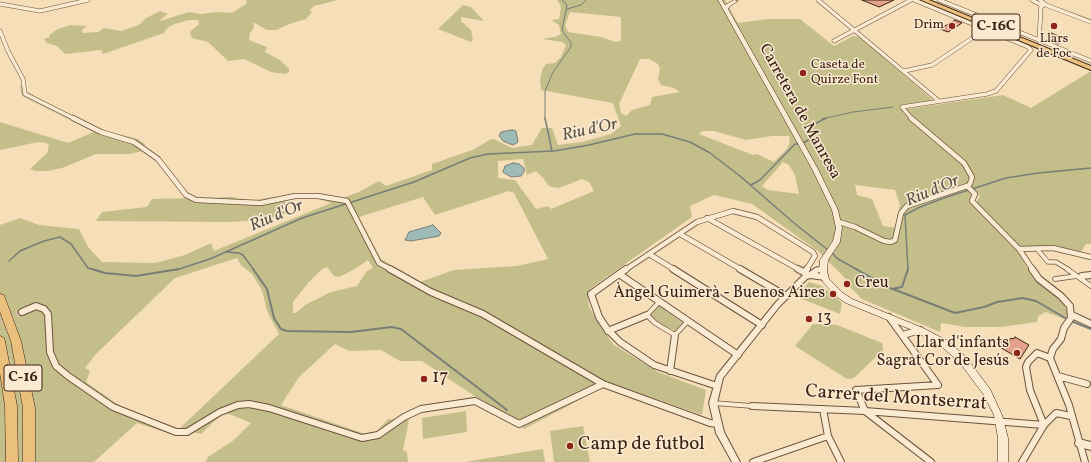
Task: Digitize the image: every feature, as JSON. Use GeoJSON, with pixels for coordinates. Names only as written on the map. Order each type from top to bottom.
{"type":"FeatureCollection","features":[{"type":"Feature","properties":{"kind":"highway","name":"C-16"},"geometry":{"type":"LineString","coordinates":[[0,298],[16,341],[28,408],[29,462]]}},
{"type":"Feature","properties":{"kind":"highway","name":"C-16"},"geometry":{"type":"LineString","coordinates":[[0,341],[11,406],[12,462]]}},
{"type":"Feature","properties":{"kind":"main road","name":"Carretera de Manresa"},"geometry":{"type":"LineString","coordinates":[[720,0],[833,203],[838,222],[839,234],[836,242],[824,260],[823,268]]}},
{"type":"Feature","properties":{"kind":"main road"},"geometry":{"type":"LineString","coordinates":[[725,0],[737,0]]}},
{"type":"Feature","properties":{"kind":"main road"},"geometry":{"type":"LineString","coordinates":[[726,10],[728,5],[737,0]]}},
{"type":"Feature","properties":{"kind":"main road"},"geometry":{"type":"LineString","coordinates":[[918,0],[927,1]]}},
{"type":"Feature","properties":{"kind":"main road","name":"C-16C"},"geometry":{"type":"LineString","coordinates":[[927,1],[1038,42],[1091,67]]}},
{"type":"Feature","properties":{"kind":"main road","name":"C-16C"},"geometry":{"type":"LineString","coordinates":[[927,1],[1091,67]]}},
{"type":"Feature","properties":{"kind":"main road"},"geometry":{"type":"LineString","coordinates":[[1018,38],[1038,42]]}},
{"type":"Feature","properties":{"kind":"main road"},"geometry":{"type":"LineString","coordinates":[[823,268],[825,277],[840,295],[858,305],[920,330],[945,344],[964,362],[987,392],[1000,422],[1003,438],[1003,462]]}},
{"type":"Feature","properties":{"kind":"street"},"geometry":{"type":"LineString","coordinates":[[0,4],[40,11],[88,0]]}},
{"type":"Feature","properties":{"kind":"street"},"geometry":{"type":"LineString","coordinates":[[818,0],[904,70],[939,101]]}},
{"type":"Feature","properties":{"kind":"street"},"geometry":{"type":"LineString","coordinates":[[834,41],[912,0],[986,29],[1028,47],[1031,50],[996,91],[987,94],[903,108],[939,143],[964,163],[972,177],[970,184],[907,206],[901,213],[896,240],[891,242],[884,241],[855,227],[838,222]]}},
{"type":"Feature","properties":{"kind":"street"},"geometry":{"type":"LineString","coordinates":[[939,0],[1038,42],[1091,61]]}},
{"type":"Feature","properties":{"kind":"street"},"geometry":{"type":"LineString","coordinates":[[1034,1],[1036,4],[1041,2],[1091,22]]}},
{"type":"Feature","properties":{"kind":"street"},"geometry":{"type":"LineString","coordinates":[[1038,42],[1041,2]]}},
{"type":"Feature","properties":{"kind":"street"},"geometry":{"type":"LineString","coordinates":[[904,70],[932,65],[986,29]]}},
{"type":"Feature","properties":{"kind":"street"},"geometry":{"type":"LineString","coordinates":[[0,31],[8,51],[23,79],[25,94],[101,132],[134,142],[158,159],[186,195],[196,200],[261,203],[295,196],[318,196],[348,203],[379,263],[431,292],[483,314],[602,384],[718,424]]}},
{"type":"Feature","properties":{"kind":"street"},"geometry":{"type":"LineString","coordinates":[[967,186],[975,195],[972,201],[1019,250],[1039,280],[1061,296],[1070,306],[1070,319],[1061,338],[1053,349],[1050,358],[1070,405],[1071,416],[1085,462]]}},
{"type":"Feature","properties":{"kind":"street"},"geometry":{"type":"LineString","coordinates":[[717,386],[654,365],[620,342],[608,331],[595,308],[591,294],[697,222],[733,211],[757,217],[813,252],[815,256],[808,274]]}},
{"type":"Feature","properties":{"kind":"street"},"geometry":{"type":"LineString","coordinates":[[706,218],[808,274],[825,277]]}},
{"type":"Feature","properties":{"kind":"street"},"geometry":{"type":"LineString","coordinates":[[680,234],[786,296]]}},
{"type":"Feature","properties":{"kind":"street"},"geometry":{"type":"LineString","coordinates":[[1019,250],[1053,248],[1091,257]]}},
{"type":"Feature","properties":{"kind":"street"},"geometry":{"type":"LineString","coordinates":[[1037,249],[1048,262],[1056,262],[1080,276],[1089,284]]}},
{"type":"Feature","properties":{"kind":"street"},"geometry":{"type":"LineString","coordinates":[[650,254],[762,325]]}},
{"type":"Feature","properties":{"kind":"street"},"geometry":{"type":"LineString","coordinates":[[735,462],[720,433],[713,403],[720,377],[786,296],[808,274],[823,268]]}},
{"type":"Feature","properties":{"kind":"street"},"geometry":{"type":"LineString","coordinates":[[619,274],[738,355]]}},
{"type":"Feature","properties":{"kind":"street"},"geometry":{"type":"LineString","coordinates":[[1055,280],[1091,275]]}},
{"type":"Feature","properties":{"kind":"street"},"geometry":{"type":"LineString","coordinates":[[608,331],[646,315],[660,301]]}},
{"type":"Feature","properties":{"kind":"street"},"geometry":{"type":"LineString","coordinates":[[22,312],[36,306],[44,309],[48,314],[50,352],[56,366],[68,376],[113,408],[176,432],[187,432],[220,412],[238,405],[249,404],[269,408],[362,438],[378,435],[404,417],[421,409],[475,401],[519,424],[602,384]]}},
{"type":"Feature","properties":{"kind":"street"},"geometry":{"type":"LineString","coordinates":[[646,315],[659,326],[675,334]]}},
{"type":"Feature","properties":{"kind":"street"},"geometry":{"type":"LineString","coordinates":[[889,317],[938,385],[856,390],[865,411],[931,462]]}},
{"type":"Feature","properties":{"kind":"street"},"geometry":{"type":"LineString","coordinates":[[1070,319],[1091,324]]}},
{"type":"Feature","properties":{"kind":"street"},"geometry":{"type":"LineString","coordinates":[[670,371],[675,334],[689,321]]}},
{"type":"Feature","properties":{"kind":"street"},"geometry":{"type":"LineString","coordinates":[[903,336],[920,330]]}},
{"type":"Feature","properties":{"kind":"street"},"geometry":{"type":"LineString","coordinates":[[1044,425],[1030,390],[1026,367],[1028,362],[1037,354],[1050,358]]}},
{"type":"Feature","properties":{"kind":"street"},"geometry":{"type":"LineString","coordinates":[[1058,376],[1087,384]]}},
{"type":"Feature","properties":{"kind":"street","name":"Carrer del Montserrat"},"geometry":{"type":"LineString","coordinates":[[713,403],[865,411],[1044,425]]}},
{"type":"Feature","properties":{"kind":"street"},"geometry":{"type":"LineString","coordinates":[[823,409],[828,436],[841,462]]}},
{"type":"Feature","properties":{"kind":"street"},"geometry":{"type":"LineString","coordinates":[[1022,462],[1044,425],[1056,413],[1071,416]]}},
{"type":"Feature","properties":{"kind":"street"},"geometry":{"type":"LineString","coordinates":[[753,462],[828,436]]}},
{"type":"Feature","properties":{"kind":"street"},"geometry":{"type":"LineString","coordinates":[[1079,443],[1091,446]]}},
{"type":"Feature","properties":{"kind":"shaded area"},"geometry":{"type":"Polygon","coordinates":[[[247,0],[338,0],[314,6],[310,10],[312,12],[306,19],[276,30],[267,30],[253,22],[254,28],[250,33],[249,40],[267,47],[265,52],[280,60],[289,69],[289,72],[285,74],[271,72],[244,59],[228,61],[208,42],[192,38],[190,32],[199,24],[198,20],[189,20],[174,24],[167,28],[164,33],[103,54],[101,50],[65,54],[57,46],[47,43],[44,39],[50,37],[49,35],[58,29],[70,25],[87,26],[82,30],[83,33],[98,32],[104,28],[121,31],[139,25],[146,18],[160,11],[168,14],[160,21],[189,12],[201,14],[217,12],[232,13],[246,4],[247,0]]]}},
{"type":"Feature","properties":{"kind":"shaded area"},"geometry":{"type":"Polygon","coordinates":[[[557,0],[725,0],[738,23],[768,19],[800,19],[834,46],[853,36],[860,37],[934,101],[900,105],[907,109],[1003,95],[1031,108],[1091,71],[1091,244],[1086,244],[1081,252],[1051,246],[1020,247],[977,205],[977,201],[980,196],[977,193],[970,197],[970,201],[1016,249],[1033,278],[1063,303],[1068,314],[1064,319],[1046,312],[1038,316],[1037,322],[1000,327],[965,327],[941,323],[940,332],[862,299],[850,287],[845,278],[818,251],[752,204],[714,195],[690,206],[692,217],[591,288],[588,297],[589,307],[614,345],[658,372],[706,390],[702,415],[608,382],[574,403],[524,429],[422,361],[400,361],[381,350],[349,351],[335,344],[299,377],[281,405],[365,434],[376,432],[388,419],[409,420],[403,450],[407,452],[408,462],[205,462],[208,457],[234,440],[251,423],[224,412],[201,434],[179,429],[174,435],[137,423],[94,462],[0,462],[0,225],[20,218],[39,225],[79,229],[88,247],[102,262],[155,263],[185,255],[211,243],[214,251],[331,203],[319,199],[323,194],[343,198],[359,192],[379,181],[386,186],[432,170],[432,164],[475,149],[489,140],[494,139],[512,148],[532,145],[542,128],[552,128],[558,145],[582,142],[611,134],[621,126],[613,103],[541,90],[540,80],[542,70],[546,64],[555,63],[561,57],[566,45],[562,42],[542,39],[555,37],[561,34],[559,25],[551,20],[559,19],[561,7],[557,0]],[[570,12],[565,25],[568,32],[601,37],[616,42],[621,41],[621,17],[570,12]],[[640,59],[619,104],[621,113],[626,116],[632,110],[650,105],[652,97],[680,92],[674,88],[661,85],[658,79],[660,69],[658,64],[649,59],[640,59]],[[703,131],[699,134],[753,155],[757,154],[774,162],[787,149],[790,142],[789,136],[772,136],[746,140],[714,131],[703,131]],[[523,159],[498,161],[498,178],[515,180],[536,209],[548,206],[551,209],[594,191],[589,182],[582,179],[559,188],[551,187],[536,171],[527,175],[523,159]],[[783,162],[762,186],[768,190],[799,194],[795,175],[789,165],[783,162]],[[855,185],[857,195],[872,199],[883,226],[898,228],[897,216],[900,205],[895,190],[855,185]],[[509,191],[435,215],[423,197],[359,217],[381,259],[420,282],[454,270],[517,266],[548,259],[514,193],[509,191]],[[237,258],[175,278],[96,354],[85,368],[90,371],[86,382],[120,406],[179,429],[279,334],[267,311],[262,290],[252,274],[241,265],[237,258]],[[368,260],[339,277],[334,276],[327,267],[322,269],[308,283],[293,302],[293,313],[296,313],[305,305],[331,292],[357,286],[367,271],[373,268],[368,260]]]}},
{"type":"Feature","properties":{"kind":"shaded area"},"geometry":{"type":"Polygon","coordinates":[[[463,5],[471,7],[483,20],[461,17],[461,21],[471,30],[473,38],[471,42],[438,29],[463,5]]]}},
{"type":"Feature","properties":{"kind":"shaded area"},"geometry":{"type":"Polygon","coordinates":[[[26,85],[26,91],[76,119],[105,131],[138,139],[145,144],[142,151],[130,154],[96,154],[62,168],[48,171],[35,171],[30,169],[47,153],[49,146],[47,143],[38,142],[0,150],[0,122],[68,143],[94,132],[22,96],[20,86],[26,85]]]}},
{"type":"Feature","properties":{"kind":"shaded area"},"geometry":{"type":"Polygon","coordinates":[[[285,195],[285,214],[264,220],[229,222],[96,221],[102,212],[147,207],[152,199],[233,197],[250,201],[285,195]]]}},
{"type":"Feature","properties":{"kind":"shaded area"},"geometry":{"type":"Polygon","coordinates":[[[809,282],[822,286],[842,303],[840,314],[797,297],[809,282]]]}},
{"type":"Feature","properties":{"kind":"shaded area"},"geometry":{"type":"Polygon","coordinates":[[[659,306],[683,323],[675,331],[662,325],[649,315],[659,306]]]}},
{"type":"Feature","properties":{"kind":"shaded area"},"geometry":{"type":"Polygon","coordinates":[[[813,324],[837,325],[882,343],[883,350],[854,378],[847,379],[795,346],[813,324]]]}},
{"type":"Feature","properties":{"kind":"shaded area"},"geometry":{"type":"Polygon","coordinates":[[[466,411],[467,432],[423,439],[422,418],[466,411]]]}},
{"type":"Feature","properties":{"kind":"shaded area","name":"Camp de futbol"},"geometry":{"type":"Polygon","coordinates":[[[583,426],[590,462],[554,462],[550,431],[583,426]]]}},
{"type":"Feature","properties":{"kind":"shaded area","name":"Camp de futbol"},"geometry":{"type":"Polygon","coordinates":[[[543,449],[545,462],[465,462],[543,449]]]}},
{"type":"Feature","properties":{"kind":"water"},"geometry":{"type":"Polygon","coordinates":[[[512,130],[516,131],[518,142],[513,145],[503,141],[499,136],[501,132],[512,130]]]}},
{"type":"Feature","properties":{"kind":"water"},"geometry":{"type":"Polygon","coordinates":[[[513,163],[519,164],[524,168],[524,172],[521,176],[511,177],[503,172],[505,166],[513,163]]]}},
{"type":"Feature","properties":{"kind":"water"},"geometry":{"type":"Polygon","coordinates":[[[433,225],[441,233],[439,236],[411,241],[405,240],[409,232],[433,225]]]}},
{"type":"Feature","properties":{"kind":"building"},"geometry":{"type":"Polygon","coordinates":[[[862,0],[894,0],[879,7],[862,0]]]}},
{"type":"Feature","properties":{"kind":"building","name":"Drim"},"geometry":{"type":"Polygon","coordinates":[[[955,20],[962,23],[948,32],[940,29],[955,20]]]}},
{"type":"Feature","properties":{"kind":"building"},"geometry":{"type":"Polygon","coordinates":[[[1049,32],[1065,39],[1058,44],[1049,41],[1049,32]]]}},
{"type":"Feature","properties":{"kind":"building","name":"Llar d'infants Sagrat Cor de Jesús"},"geometry":{"type":"Polygon","coordinates":[[[1015,337],[1029,345],[1020,359],[998,346],[1002,341],[1007,344],[1011,338],[1014,339],[1015,337]]]}},
{"type":"Feature","properties":{"kind":"waterway"},"geometry":{"type":"LineString","coordinates":[[545,118],[545,91],[553,72],[571,47],[571,43],[562,30],[567,5],[562,0]]}},
{"type":"Feature","properties":{"kind":"waterway"},"geometry":{"type":"LineString","coordinates":[[567,9],[581,5],[586,0]]}},
{"type":"Feature","properties":{"kind":"waterway"},"geometry":{"type":"LineString","coordinates":[[826,118],[853,112],[893,107]]}},
{"type":"Feature","properties":{"kind":"waterway"},"geometry":{"type":"LineString","coordinates":[[545,118],[552,151]]}},
{"type":"Feature","properties":{"kind":"waterway"},"geometry":{"type":"LineString","coordinates":[[803,143],[810,139],[808,131],[811,126],[826,118]]}},
{"type":"Feature","properties":{"kind":"waterway","name":"Riu d'Or"},"geometry":{"type":"LineString","coordinates":[[176,270],[210,259],[302,218],[414,182],[470,158],[488,154],[554,151],[589,145],[635,134],[662,134],[690,142],[710,153],[740,176],[794,223],[828,250]]}},
{"type":"Feature","properties":{"kind":"waterway"},"geometry":{"type":"LineString","coordinates":[[751,185],[760,180],[795,144],[799,144]]}},
{"type":"Feature","properties":{"kind":"waterway","name":"Riu d'Or"},"geometry":{"type":"LineString","coordinates":[[908,269],[905,215],[920,207],[944,198],[1006,178],[1038,173],[1091,168]]}},
{"type":"Feature","properties":{"kind":"waterway","name":"Riu d'Or"},"geometry":{"type":"LineString","coordinates":[[9,261],[20,251],[44,241],[60,237],[71,244],[88,268],[95,270]]}},
{"type":"Feature","properties":{"kind":"waterway"},"geometry":{"type":"LineString","coordinates":[[227,252],[239,253],[243,255],[254,270]]}},
{"type":"Feature","properties":{"kind":"waterway","name":"Riu d'Or"},"geometry":{"type":"LineString","coordinates":[[831,252],[838,259],[858,270]]}},
{"type":"Feature","properties":{"kind":"waterway","name":"Riu d'Or"},"geometry":{"type":"LineString","coordinates":[[92,269],[105,273],[136,276],[179,269]]}},
{"type":"Feature","properties":{"kind":"waterway"},"geometry":{"type":"LineString","coordinates":[[253,269],[267,289],[274,318],[281,329],[287,331],[351,332],[392,327],[401,329],[507,410]]}},
{"type":"Feature","properties":{"kind":"waterway","name":"Riu d'Or"},"geometry":{"type":"LineString","coordinates":[[856,269],[892,289],[902,287],[908,269]]}},
{"type":"Feature","properties":{"kind":"waterway"},"geometry":{"type":"LineString","coordinates":[[893,289],[955,313],[984,307],[997,302],[1023,298],[1036,301],[1067,319]]}},
{"type":"Feature","properties":{"kind":"waterway"},"geometry":{"type":"LineString","coordinates":[[1071,321],[1091,329]]}},
{"type":"Feature","properties":{"kind":"tunnel"},"geometry":{"type":"LineString","coordinates":[[0,323],[22,312]]}},
{"type":"Feature","properties":{"kind":"place","name":"Drim"},"geometry":{"type":"Point","coordinates":[952,26]}},
{"type":"Feature","properties":{"kind":"place","name":"Llars de Foc"},"geometry":{"type":"Point","coordinates":[1054,26]}},
{"type":"Feature","properties":{"kind":"place","name":"Caseta de Quirze Font"},"geometry":{"type":"Point","coordinates":[803,73]}},
{"type":"Feature","properties":{"kind":"place","name":"Creu"},"geometry":{"type":"Point","coordinates":[847,284]}},
{"type":"Feature","properties":{"kind":"place","name":"Àngel Guimerà - Buenos Aires"},"geometry":{"type":"Point","coordinates":[833,294]}},
{"type":"Feature","properties":{"kind":"place","name":"13"},"geometry":{"type":"Point","coordinates":[809,319]}},
{"type":"Feature","properties":{"kind":"place","name":"Llar d'infants Sagrat Cor de Jesús"},"geometry":{"type":"Point","coordinates":[1017,353]}},
{"type":"Feature","properties":{"kind":"place","name":"17"},"geometry":{"type":"Point","coordinates":[424,379]}},
{"type":"Feature","properties":{"kind":"place","name":"Camp de futbol"},"geometry":{"type":"Point","coordinates":[570,446]}}]}
